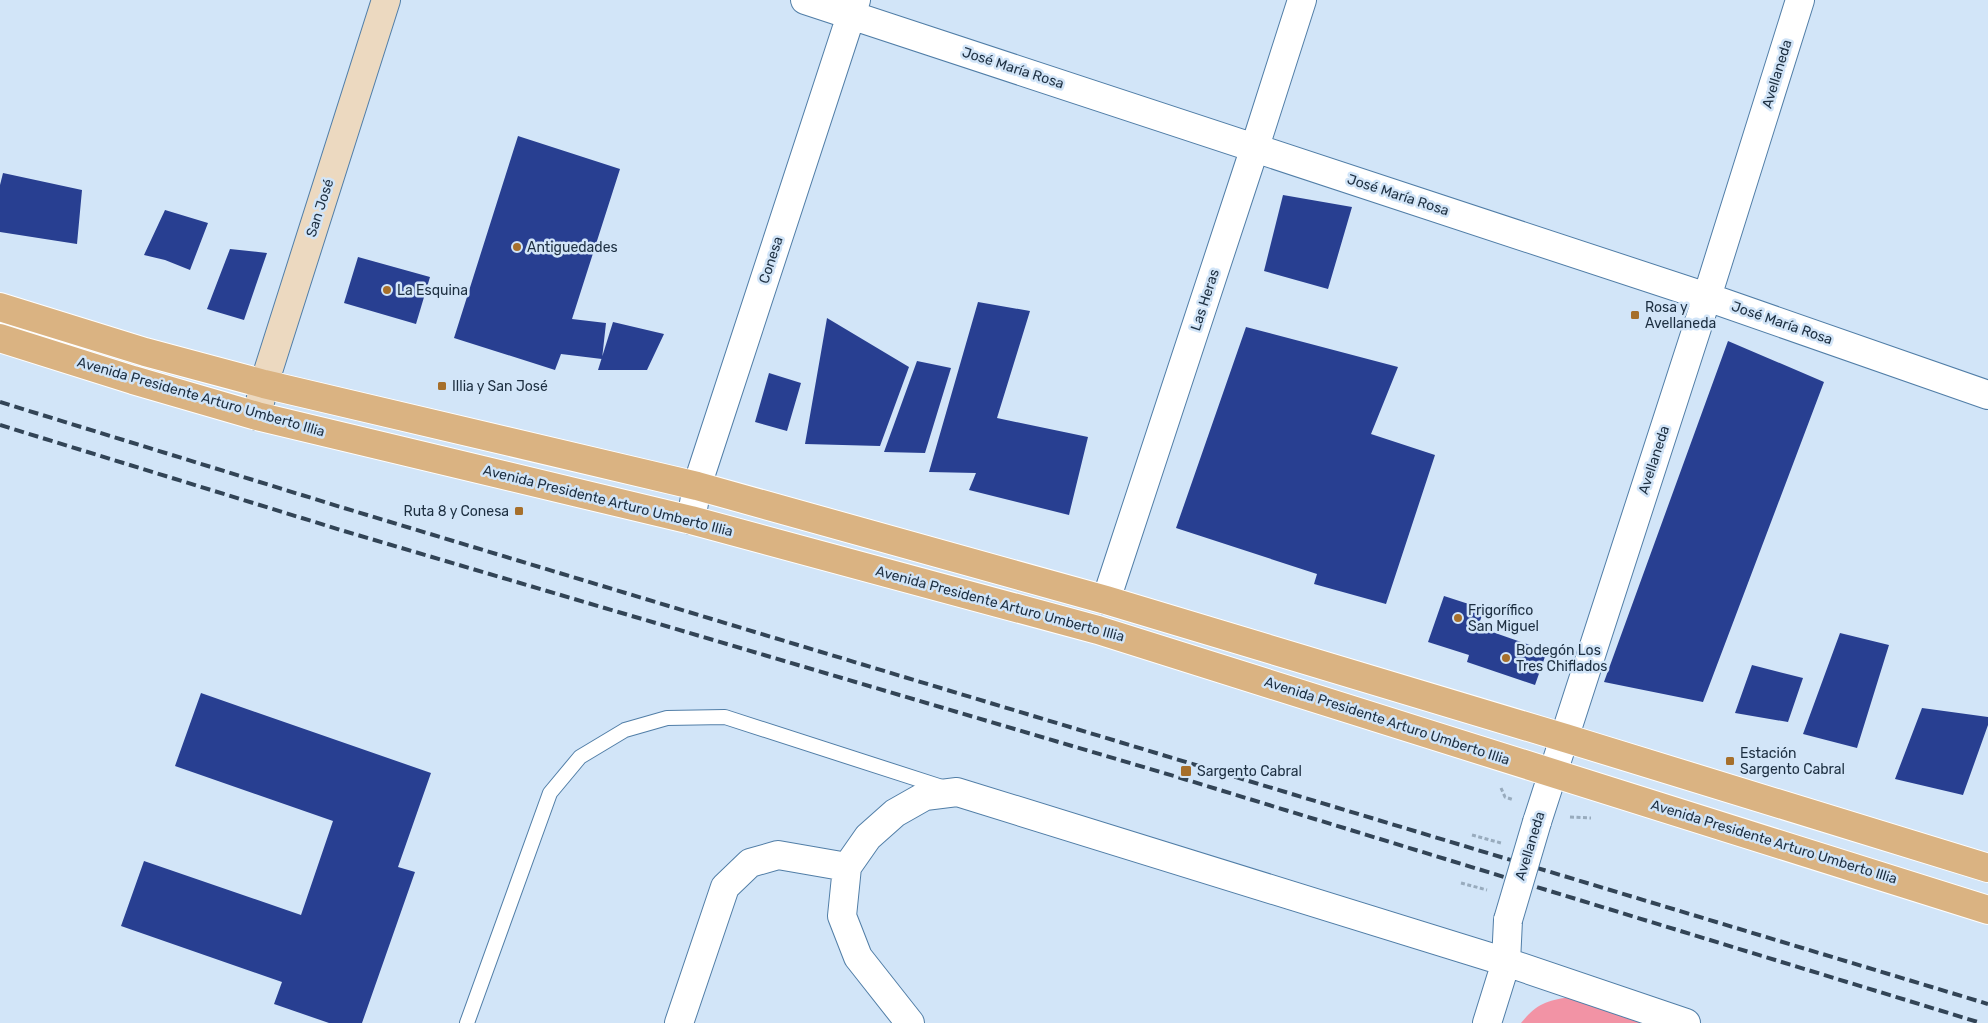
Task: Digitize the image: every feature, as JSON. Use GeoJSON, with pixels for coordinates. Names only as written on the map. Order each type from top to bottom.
{"type":"FeatureCollection","features":[{"type":"Feature","properties":{"kind":"main road","name":"Avenida Presidente Arturo Umberto Illia"},"geometry":{"type":"LineString","coordinates":[[0,307],[146,352],[264,384],[697,486],[1106,600],[1988,868]]}},
{"type":"Feature","properties":{"kind":"main road","name":"Avenida Presidente Arturo Umberto Illia"},"geometry":{"type":"LineString","coordinates":[[0,338],[133,380],[257,416],[691,520],[1098,630],[1988,910]]}},
{"type":"Feature","properties":{"kind":"main road"},"geometry":{"type":"LineString","coordinates":[[0,351],[210,418],[257,416]]}},
{"type":"Feature","properties":{"kind":"street","name":"San José"},"geometry":{"type":"LineString","coordinates":[[257,416],[264,384],[386,0]]}},
{"type":"Feature","properties":{"kind":"street","name":"José María Rosa"},"geometry":{"type":"LineString","coordinates":[[805,0],[853,8],[1256,147],[1707,297],[1988,396]]}},
{"type":"Feature","properties":{"kind":"street","name":"Las Heras"},"geometry":{"type":"LineString","coordinates":[[1106,600],[1256,147],[1302,0]]}},
{"type":"Feature","properties":{"kind":"street","name":"Avellaneda"},"geometry":{"type":"LineString","coordinates":[[1487,1023],[1506,962],[1508,920],[1537,822],[1707,297],[1800,0]]}},
{"type":"Feature","properties":{"kind":"street","name":"Conesa"},"geometry":{"type":"LineString","coordinates":[[691,520],[697,486],[853,8]]}},
{"type":"Feature","properties":{"kind":"street"},"geometry":{"type":"LineString","coordinates":[[910,1023],[858,957],[842,916],[847,867],[868,837],[895,813],[925,796],[957,792],[1506,962],[1686,1023]]}},
{"type":"Feature","properties":{"kind":"street"},"geometry":{"type":"LineString","coordinates":[[680,1023],[724,887],[750,863],[778,855],[847,867]]}},
{"type":"Feature","properties":{"kind":"lane"},"geometry":{"type":"LineString","coordinates":[[467,1023],[550,793],[580,757],[625,730],[667,718],[726,717],[957,792]]}},
{"type":"Feature","properties":{"kind":"shaded area"},"geometry":{"type":"Polygon","coordinates":[[[1572,997],[1646,1023],[1521,1023],[1538,1007],[1556,1000],[1572,997]]]}},
{"type":"Feature","properties":{"kind":"building"},"geometry":{"type":"Polygon","coordinates":[[[518,136],[620,169],[572,319],[606,323],[602,359],[561,354],[555,370],[454,338],[518,136]]]}},
{"type":"Feature","properties":{"kind":"building"},"geometry":{"type":"Polygon","coordinates":[[[3,173],[82,190],[77,244],[0,232],[0,185],[3,173]]]}},
{"type":"Feature","properties":{"kind":"building"},"geometry":{"type":"Polygon","coordinates":[[[1283,195],[1352,207],[1328,289],[1264,271],[1283,195]]]}},
{"type":"Feature","properties":{"kind":"building"},"geometry":{"type":"Polygon","coordinates":[[[165,210],[208,223],[190,270],[165,260],[144,255],[165,210]]]}},
{"type":"Feature","properties":{"kind":"building"},"geometry":{"type":"Polygon","coordinates":[[[230,249],[267,253],[244,320],[207,309],[230,249]]]}},
{"type":"Feature","properties":{"kind":"building","name":"La Esquina"},"geometry":{"type":"Polygon","coordinates":[[[358,257],[430,277],[416,324],[344,303],[358,257]]]}},
{"type":"Feature","properties":{"kind":"building"},"geometry":{"type":"Polygon","coordinates":[[[978,302],[1030,311],[997,418],[1088,437],[1069,515],[969,490],[976,473],[929,472],[978,302]]]}},
{"type":"Feature","properties":{"kind":"building"},"geometry":{"type":"Polygon","coordinates":[[[827,318],[909,367],[880,446],[805,444],[827,318]]]}},
{"type":"Feature","properties":{"kind":"building"},"geometry":{"type":"Polygon","coordinates":[[[613,322],[664,334],[647,370],[598,370],[613,322]]]}},
{"type":"Feature","properties":{"kind":"building"},"geometry":{"type":"Polygon","coordinates":[[[1246,327],[1398,367],[1371,434],[1435,455],[1386,604],[1314,584],[1317,574],[1176,528],[1246,327]]]}},
{"type":"Feature","properties":{"kind":"building"},"geometry":{"type":"Polygon","coordinates":[[[1728,341],[1824,382],[1703,702],[1604,682],[1728,341]]]}},
{"type":"Feature","properties":{"kind":"building"},"geometry":{"type":"Polygon","coordinates":[[[917,361],[951,368],[925,453],[884,452],[917,361]]]}},
{"type":"Feature","properties":{"kind":"building"},"geometry":{"type":"Polygon","coordinates":[[[769,373],[801,383],[787,431],[755,422],[769,373]]]}},
{"type":"Feature","properties":{"kind":"building"},"geometry":{"type":"Polygon","coordinates":[[[1444,596],[1484,609],[1478,627],[1547,651],[1535,685],[1467,662],[1469,655],[1428,642],[1444,596]]]}},
{"type":"Feature","properties":{"kind":"building"},"geometry":{"type":"Polygon","coordinates":[[[1840,633],[1889,645],[1857,748],[1803,734],[1840,633]]]}},
{"type":"Feature","properties":{"kind":"building"},"geometry":{"type":"Polygon","coordinates":[[[1752,665],[1803,678],[1788,722],[1735,713],[1752,665]]]}},
{"type":"Feature","properties":{"kind":"building"},"geometry":{"type":"Polygon","coordinates":[[[201,693],[431,773],[398,867],[415,872],[362,1023],[329,1023],[274,1004],[282,982],[121,926],[144,861],[301,915],[333,821],[175,766],[201,693]]]}},
{"type":"Feature","properties":{"kind":"building"},"geometry":{"type":"Polygon","coordinates":[[[1922,708],[1988,717],[1988,725],[1963,795],[1895,779],[1922,708]]]}},
{"type":"Feature","properties":{"kind":"railway"},"geometry":{"type":"LineString","coordinates":[[0,402],[344,508],[1988,1004]]}},
{"type":"Feature","properties":{"kind":"railway"},"geometry":{"type":"LineString","coordinates":[[0,425],[344,531],[1184,779],[1981,1023]]}},
{"type":"Feature","properties":{"kind":"place","name":"Antiguedades"},"geometry":{"type":"Point","coordinates":[517,247]}},
{"type":"Feature","properties":{"kind":"place","name":"La Esquina"},"geometry":{"type":"Point","coordinates":[387,290]}},
{"type":"Feature","properties":{"kind":"place","name":"Rosa y Avellaneda"},"geometry":{"type":"Point","coordinates":[1635,315]}},
{"type":"Feature","properties":{"kind":"place","name":"Illia y San José"},"geometry":{"type":"Point","coordinates":[442,386]}},
{"type":"Feature","properties":{"kind":"place","name":"Ruta 8 y Conesa"},"geometry":{"type":"Point","coordinates":[519,511]}},
{"type":"Feature","properties":{"kind":"place","name":"Frigorífico San Miguel"},"geometry":{"type":"Point","coordinates":[1458,618]}},
{"type":"Feature","properties":{"kind":"place","name":"Bodegón Los Tres Chiflados"},"geometry":{"type":"Point","coordinates":[1506,658]}},
{"type":"Feature","properties":{"kind":"place","name":"Estación Sargento Cabral"},"geometry":{"type":"Point","coordinates":[1730,761]}},
{"type":"Feature","properties":{"kind":"place","name":"Sargento Cabral"},"geometry":{"type":"Point","coordinates":[1186,771]}}]}
